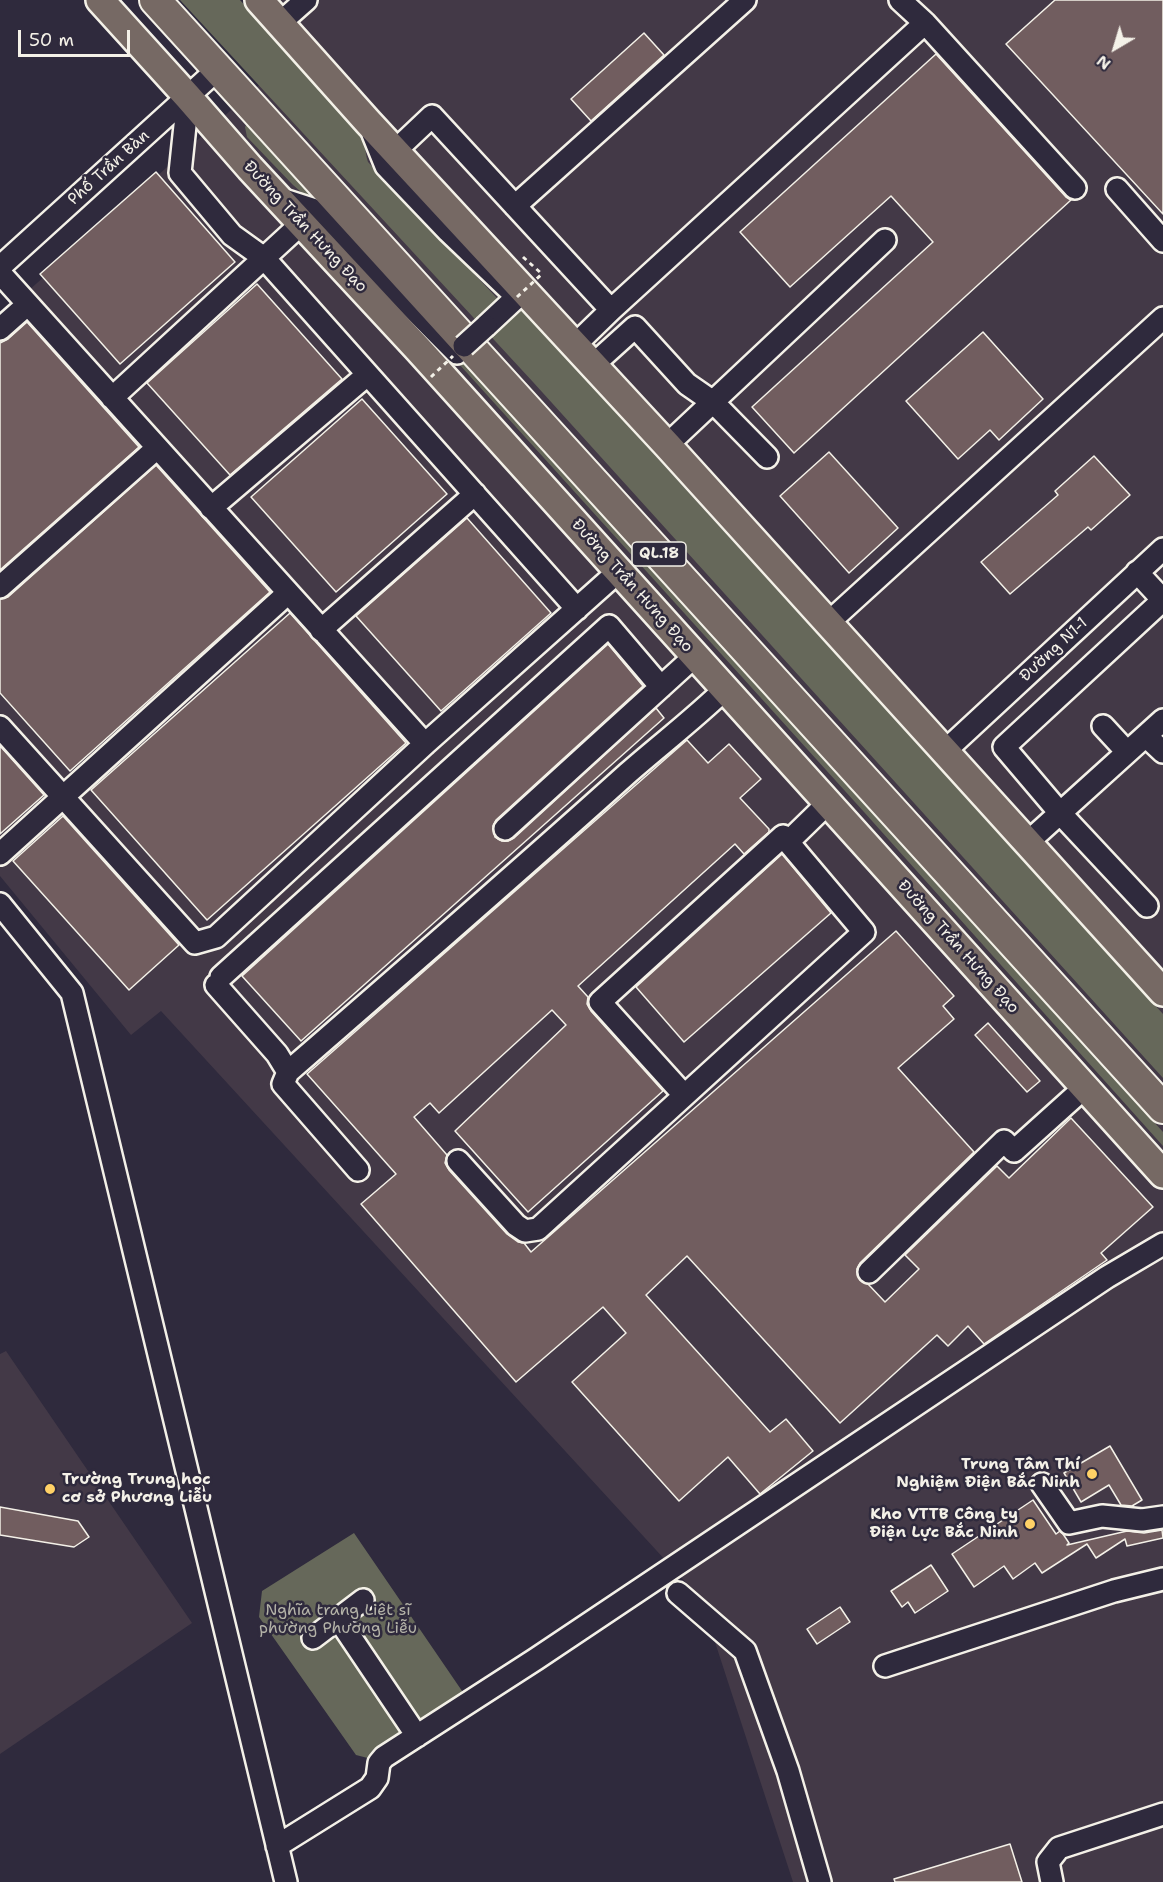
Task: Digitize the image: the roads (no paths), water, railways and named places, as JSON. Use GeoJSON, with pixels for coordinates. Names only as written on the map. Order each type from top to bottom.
{"type":"FeatureCollection","features":[{"type":"Feature","properties":{"kind":"highway","name":"QL.18"},"geometry":{"type":"LineString","coordinates":[[155,0],[1163,1108]]}},
{"type":"Feature","properties":{"kind":"main road","name":"Đường Trần Hưng Đạo"},"geometry":{"type":"LineString","coordinates":[[100,0],[1163,1174]]}},
{"type":"Feature","properties":{"kind":"main road"},"geometry":{"type":"LineString","coordinates":[[259,0],[368,122],[667,445],[1163,993]]}},
{"type":"Feature","properties":{"kind":"street"},"geometry":{"type":"LineString","coordinates":[[280,23],[306,0]]}},
{"type":"Feature","properties":{"kind":"street"},"geometry":{"type":"LineString","coordinates":[[515,206],[745,0]]}},
{"type":"Feature","properties":{"kind":"street"},"geometry":{"type":"LineString","coordinates":[[900,0],[926,23],[1076,188]]}},
{"type":"Feature","properties":{"kind":"street"},"geometry":{"type":"LineString","coordinates":[[575,345],[926,23]]}},
{"type":"Feature","properties":{"kind":"street","name":"Phố Trần Bàn"},"geometry":{"type":"LineString","coordinates":[[0,267],[218,69]]}},
{"type":"Feature","properties":{"kind":"street"},"geometry":{"type":"LineString","coordinates":[[188,97],[180,173],[232,235],[264,258],[577,609]]}},
{"type":"Feature","properties":{"kind":"street"},"geometry":{"type":"LineString","coordinates":[[395,151],[432,116],[611,310]]}},
{"type":"Feature","properties":{"kind":"street"},"geometry":{"type":"LineString","coordinates":[[278,198],[315,210],[457,353],[517,297],[432,215],[386,166],[368,122]]}},
{"type":"Feature","properties":{"kind":"street"},"geometry":{"type":"LineString","coordinates":[[1117,189],[1163,241]]}},
{"type":"Feature","properties":{"kind":"street"},"geometry":{"type":"LineString","coordinates":[[112,398],[301,224]]}},
{"type":"Feature","properties":{"kind":"street"},"geometry":{"type":"LineString","coordinates":[[667,445],[885,240]]}},
{"type":"Feature","properties":{"kind":"street"},"geometry":{"type":"LineString","coordinates":[[0,273],[425,744]]}},
{"type":"Feature","properties":{"kind":"street"},"geometry":{"type":"LineString","coordinates":[[0,329],[27,305]]}},
{"type":"Feature","properties":{"kind":"street"},"geometry":{"type":"LineString","coordinates":[[828,623],[1163,318]]}},
{"type":"Feature","properties":{"kind":"street"},"geometry":{"type":"LineString","coordinates":[[593,365],[635,327],[687,384],[713,402],[767,457]]}},
{"type":"Feature","properties":{"kind":"street"},"geometry":{"type":"LineString","coordinates":[[211,508],[367,375]]}},
{"type":"Feature","properties":{"kind":"street"},"geometry":{"type":"LineString","coordinates":[[0,587],[157,448]]}},
{"type":"Feature","properties":{"kind":"street"},"geometry":{"type":"LineString","coordinates":[[321,630],[475,494]]}},
{"type":"Feature","properties":{"kind":"street","name":"Đường N1-1"},"geometry":{"type":"LineString","coordinates":[[945,751],[1163,549]]}},
{"type":"Feature","properties":{"kind":"street"},"geometry":{"type":"LineString","coordinates":[[0,727],[195,943],[216,937],[425,744],[619,571]]}},
{"type":"Feature","properties":{"kind":"street"},"geometry":{"type":"LineString","coordinates":[[1137,572],[1163,600],[1004,747],[1060,813],[1147,906]]}},
{"type":"Feature","properties":{"kind":"street"},"geometry":{"type":"LineString","coordinates":[[0,854],[288,593]]}},
{"type":"Feature","properties":{"kind":"street"},"geometry":{"type":"LineString","coordinates":[[288,1072],[277,1054],[218,981],[609,626],[661,687]]}},
{"type":"Feature","properties":{"kind":"street"},"geometry":{"type":"LineString","coordinates":[[505,829],[695,656]]}},
{"type":"Feature","properties":{"kind":"street"},"geometry":{"type":"LineString","coordinates":[[358,1170],[283,1084],[288,1072],[529,863],[642,761],[694,719],[724,689]]}},
{"type":"Feature","properties":{"kind":"street"},"geometry":{"type":"LineString","coordinates":[[1027,843],[1163,720]]}},
{"type":"Feature","properties":{"kind":"street"},"geometry":{"type":"LineString","coordinates":[[1102,726],[1127,753]]}},
{"type":"Feature","properties":{"kind":"street"},"geometry":{"type":"LineString","coordinates":[[1146,736],[1163,752]]}},
{"type":"Feature","properties":{"kind":"street"},"geometry":{"type":"LineString","coordinates":[[788,842],[828,803]]}},
{"type":"Feature","properties":{"kind":"street"},"geometry":{"type":"LineString","coordinates":[[458,1161],[522,1230],[533,1231],[543,1226],[864,932],[783,836],[600,1002],[684,1095]]}},
{"type":"Feature","properties":{"kind":"street"},"geometry":{"type":"LineString","coordinates":[[0,904],[72,993],[286,1882]]}},
{"type":"Feature","properties":{"kind":"street"},"geometry":{"type":"LineString","coordinates":[[869,1272],[1004,1141],[1014,1151],[1084,1088]]}},
{"type":"Feature","properties":{"kind":"street"},"geometry":{"type":"LineString","coordinates":[[277,1846],[370,1788],[377,1778],[378,1763],[417,1736],[1107,1277],[1163,1244]]}},
{"type":"Feature","properties":{"kind":"street"},"geometry":{"type":"LineString","coordinates":[[1042,1484],[1069,1523],[1102,1516],[1142,1520],[1163,1517]]}},
{"type":"Feature","properties":{"kind":"street"},"geometry":{"type":"LineString","coordinates":[[885,1666],[1114,1591],[1163,1580]]}},
{"type":"Feature","properties":{"kind":"street"},"geometry":{"type":"LineString","coordinates":[[678,1593],[745,1651],[788,1771],[820,1882]]}},
{"type":"Feature","properties":{"kind":"street"},"geometry":{"type":"LineString","coordinates":[[313,1638],[363,1600]]}},
{"type":"Feature","properties":{"kind":"street"},"geometry":{"type":"LineString","coordinates":[[339,1620],[417,1736]]}},
{"type":"Feature","properties":{"kind":"street"},"geometry":{"type":"LineString","coordinates":[[1052,1882],[1048,1862],[1059,1848],[1163,1814]]}},
{"type":"Feature","properties":{"kind":"place","name":"Trung Tâm Thí Nghiệm Điện Bắc Ninh"},"geometry":{"type":"Point","coordinates":[1092,1474]}},
{"type":"Feature","properties":{"kind":"place","name":"Trường Trung học cơ sở Phương Liễu"},"geometry":{"type":"Point","coordinates":[50,1489]}},
{"type":"Feature","properties":{"kind":"place","name":"Kho VTTB Công ty Điện Lực Bắc Ninh"},"geometry":{"type":"Point","coordinates":[1030,1524]}},
{"type":"Feature","properties":{"kind":"park label","name":"Nghĩa trang Liệt sĩ phường Phương Liễu"},"geometry":{"type":"Point","coordinates":[338,1620]}}]}
